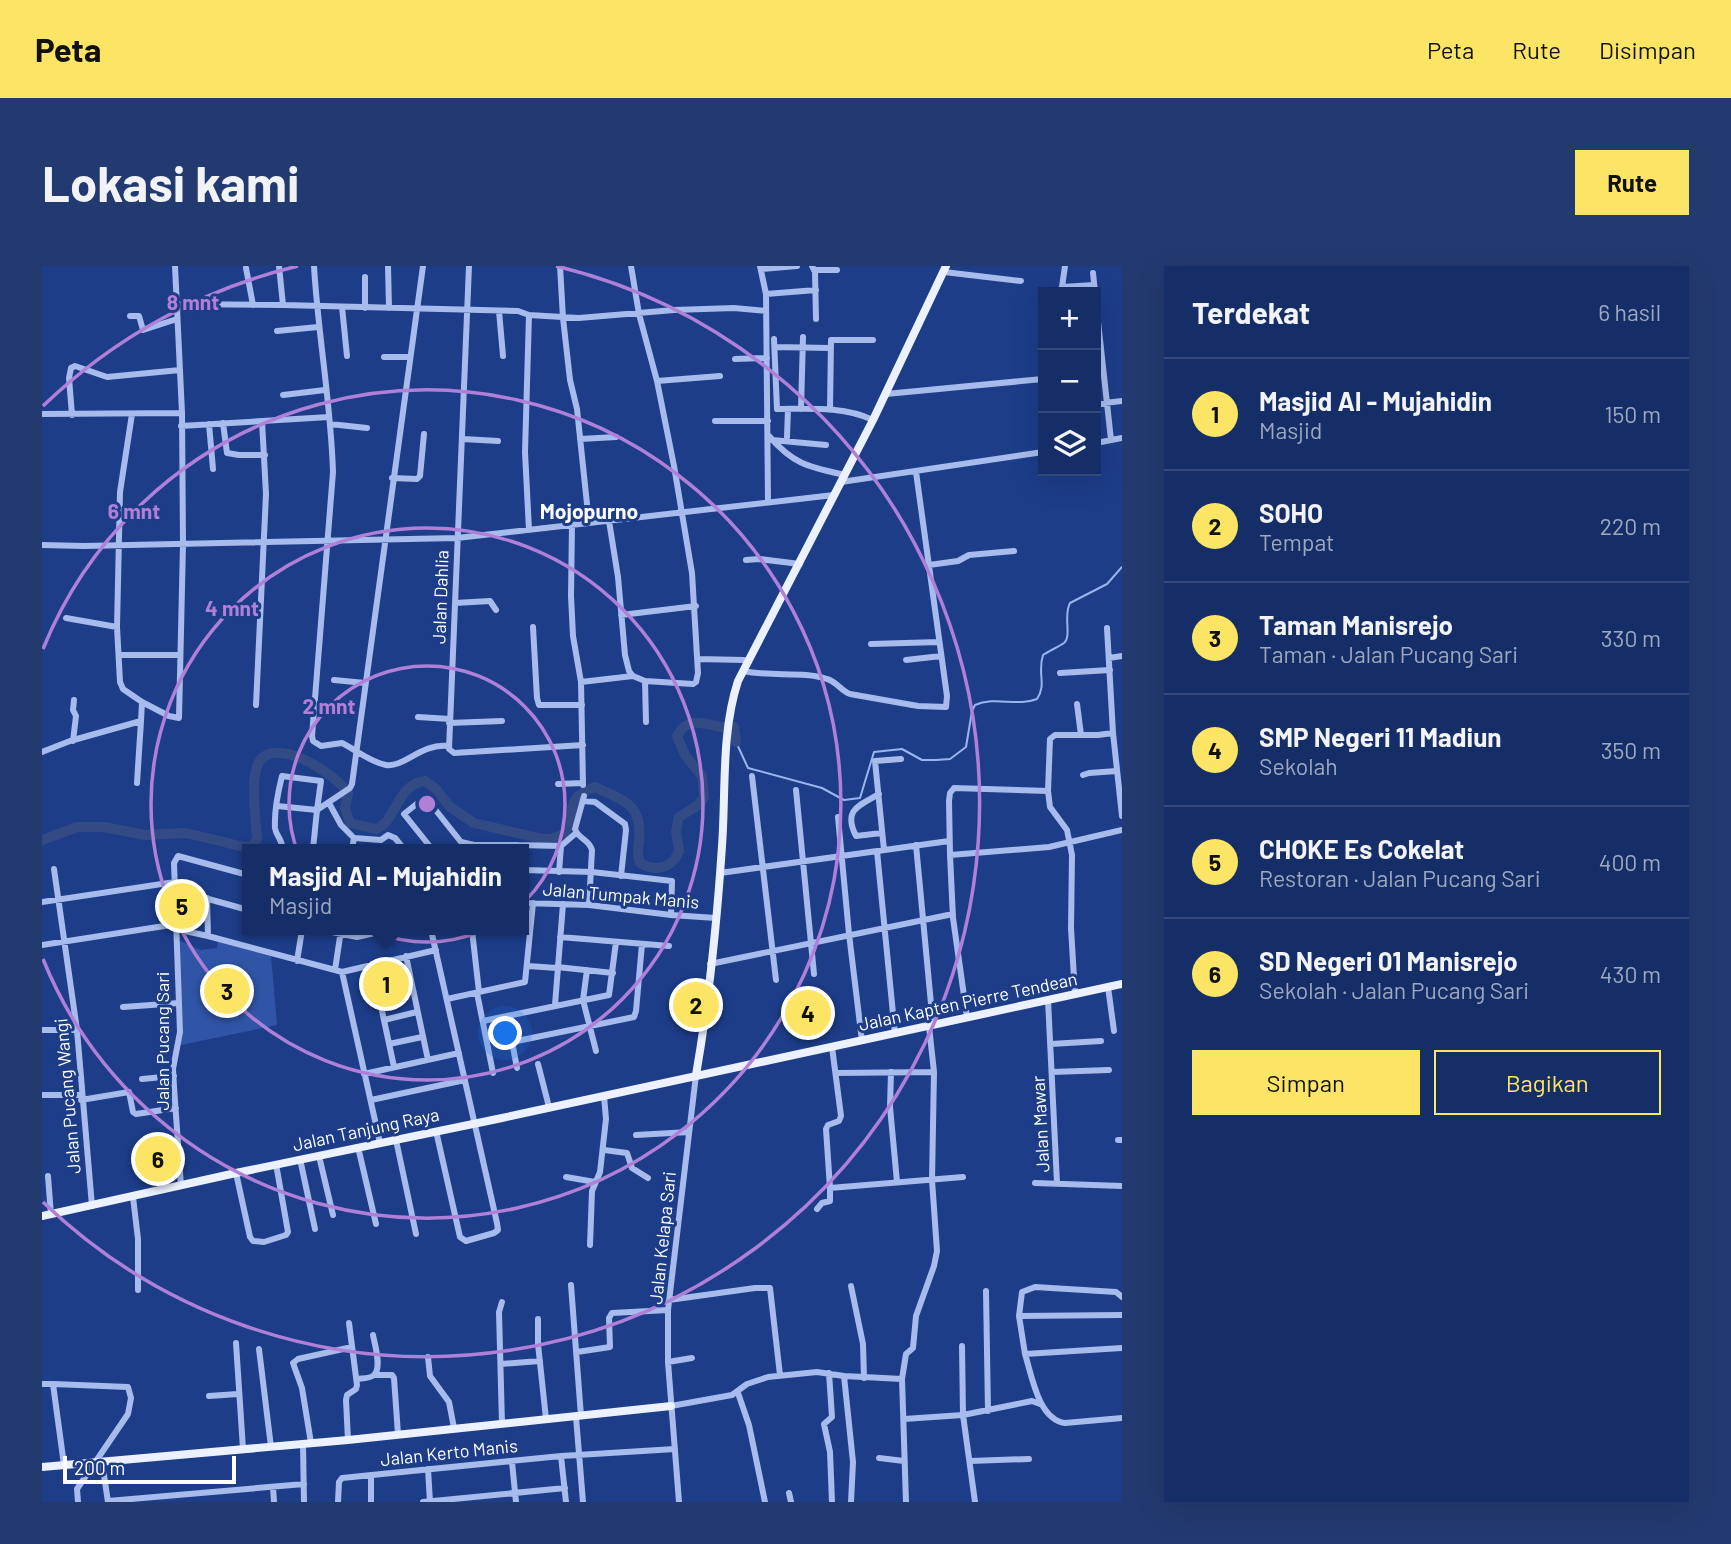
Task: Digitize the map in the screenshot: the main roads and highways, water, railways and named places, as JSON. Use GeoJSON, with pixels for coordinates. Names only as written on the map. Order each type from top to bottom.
{"type":"FeatureCollection","features":[{"type":"Feature","properties":{"kind":"main road"},"geometry":{"type":"LineString","coordinates":[[696,1075],[716,918],[729,716],[734,696],[743,671],[873,420],[945,269]]}},
{"type":"Feature","properties":{"kind":"main road","name":"Jalan Kapten Pierre Tendean"},"geometry":{"type":"LineString","coordinates":[[696,1075],[1122,984]]}},
{"type":"Feature","properties":{"kind":"main road","name":"Jalan Tanjung Raya"},"geometry":{"type":"LineString","coordinates":[[46,1216],[236,1172],[696,1075]]}},
{"type":"Feature","properties":{"kind":"main road"},"geometry":{"type":"LineString","coordinates":[[42,1467],[348,1440],[671,1406]]}},
{"type":"Feature","properties":{"kind":"waterway"},"geometry":{"type":"LineString","coordinates":[[736,742],[748,768],[822,788],[844,800],[860,798],[874,752],[902,749],[922,760],[950,759],[966,747],[975,705],[990,701],[1022,702],[1037,699],[1041,688],[1043,655],[1066,640],[1070,603],[1107,584],[1122,567]]}},
{"type":"Feature","properties":{"kind":"waterway"},"geometry":{"type":"LineString","coordinates":[[253,844],[257,839],[254,790],[256,771],[258,764],[266,756],[277,753],[304,760],[331,776],[348,793],[345,808],[350,823],[376,829],[389,818],[408,788],[425,781],[436,789],[450,807],[474,823],[552,839],[565,833],[572,806],[578,796],[595,787],[629,805],[638,819],[640,863],[662,867],[672,862],[679,851],[676,831],[679,817],[697,806],[704,797],[702,776],[685,755],[677,736],[689,724],[704,723],[734,727],[736,742]]}},
{"type":"Feature","properties":{"kind":"waterway"},"geometry":{"type":"LineString","coordinates":[[42,840],[77,827],[104,827],[145,835],[186,833],[242,847]]}},
{"type":"Feature","properties":{"kind":"place","name":"CHOKE Es Cokelat"},"geometry":{"type":"Point","coordinates":[182,906]}},
{"type":"Feature","properties":{"kind":"place","name":"Masjid Al - Mujahidin"},"geometry":{"type":"Point","coordinates":[386,984]}},
{"type":"Feature","properties":{"kind":"place","name":"Taman Manisrejo"},"geometry":{"type":"Point","coordinates":[227,991]}},
{"type":"Feature","properties":{"kind":"place","name":"SOHO"},"geometry":{"type":"Point","coordinates":[696,1005]}},
{"type":"Feature","properties":{"kind":"place","name":"SMP Negeri 11 Madiun"},"geometry":{"type":"Point","coordinates":[808,1013]}},
{"type":"Feature","properties":{"kind":"place","name":"SD Negeri 01 Manisrejo"},"geometry":{"type":"Point","coordinates":[158,1159]}},
{"type":"Feature","properties":{"kind":"district","name":"Mojopurno"},"geometry":{"type":"Point","coordinates":[589,512]}}]}
